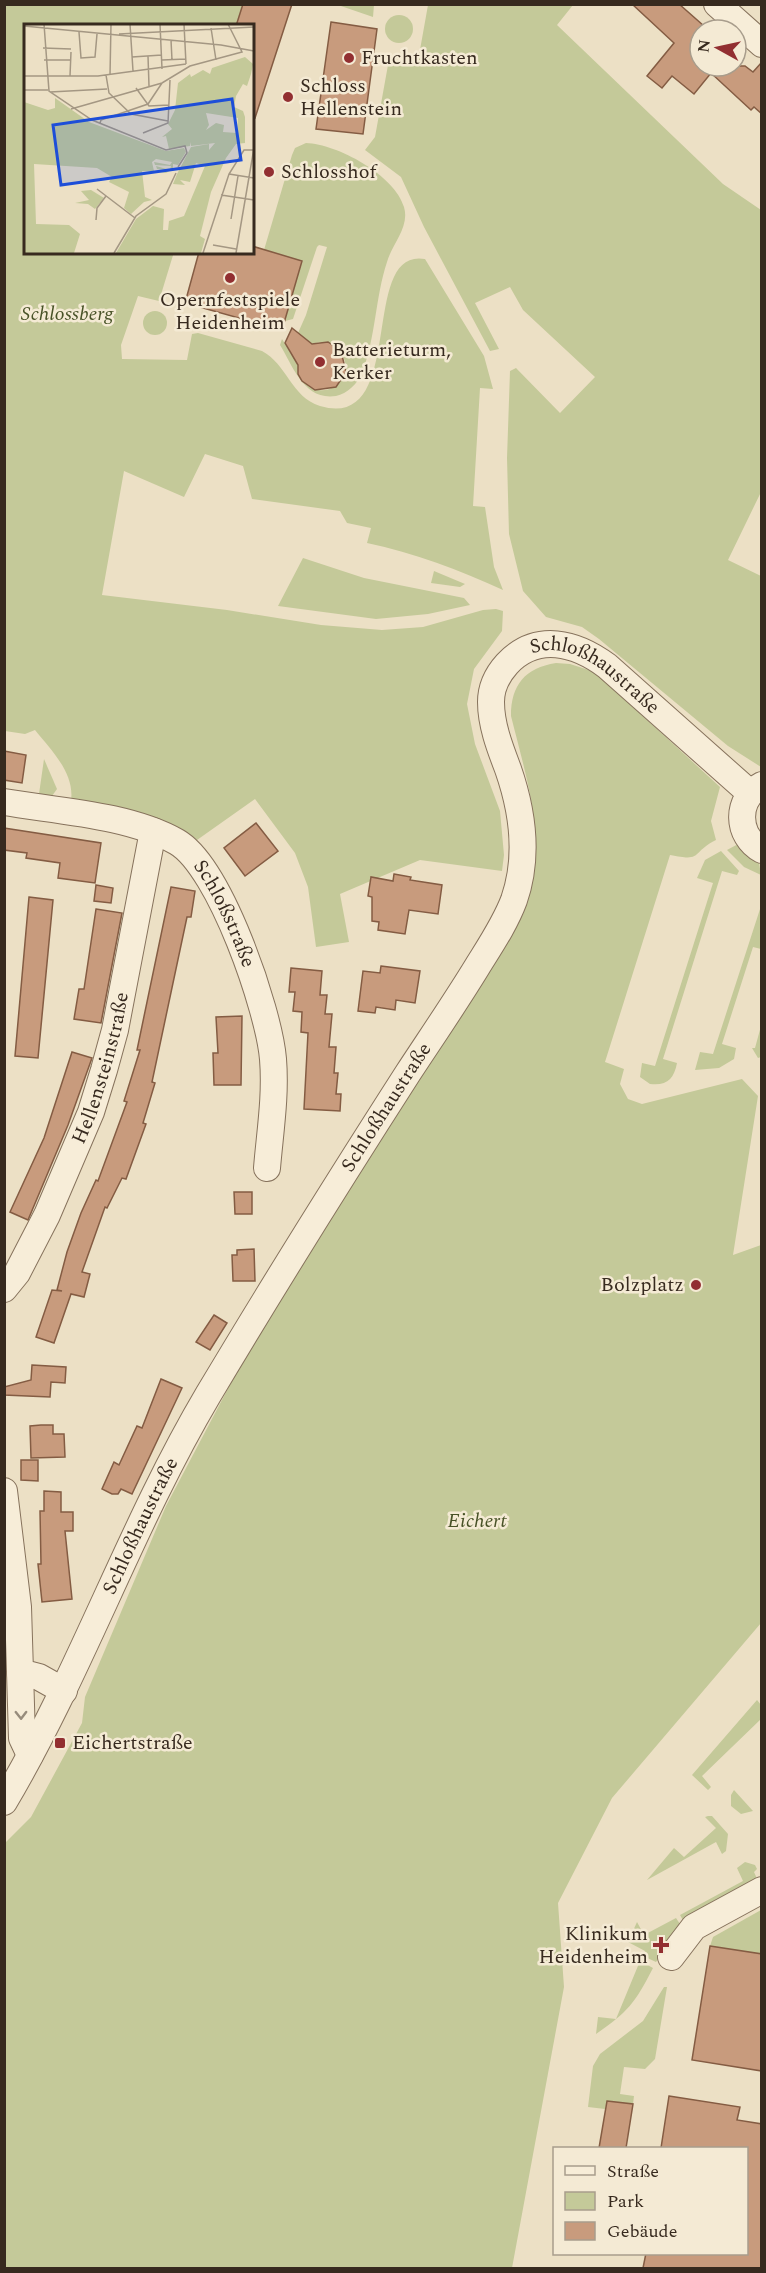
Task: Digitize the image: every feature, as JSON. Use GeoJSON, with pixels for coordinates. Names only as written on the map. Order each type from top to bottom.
{"type":"FeatureCollection","features":[{"type":"Feature","properties":{"kind":"street"},"geometry":{"type":"LineString","coordinates":[[717,4],[762,44]]}},
{"type":"Feature","properties":{"kind":"street","name":"Schloßhaustraße"},"geometry":{"type":"LineString","coordinates":[[4,1802],[64,1691],[153,1498],[206,1398],[337,1183],[472,975],[510,908],[521,871],[523,830],[491,710],[492,689],[500,672],[514,657],[529,647],[557,644],[585,650],[756,789],[745,803],[742,822],[750,841],[762,850]]}},
{"type":"Feature","properties":{"kind":"street","name":"Schloßstraße"},"geometry":{"type":"LineString","coordinates":[[4,801],[118,822],[153,831],[183,846],[199,865],[222,904],[253,975],[273,1056],[274,1090],[267,1168]]}},
{"type":"Feature","properties":{"kind":"street","name":"Hellensteinstraße"},"geometry":{"type":"LineString","coordinates":[[4,1289],[17,1273],[47,1215],[91,1112],[117,1019],[153,831]]}},
{"type":"Feature","properties":{"kind":"street"},"geometry":{"type":"LineString","coordinates":[[4,1491],[18,1606],[22,1738],[30,1755]]}},
{"type":"Feature","properties":{"kind":"street"},"geometry":{"type":"LineString","coordinates":[[20,1672],[39,1677],[64,1691]]}},
{"type":"Feature","properties":{"kind":"street"},"geometry":{"type":"LineString","coordinates":[[671,1957],[694,1927],[762,1890]]}},
{"type":"Feature","properties":{"kind":"green space","name":"Schlossberg"},"geometry":{"type":"Polygon","coordinates":[[[4,5],[244,5],[236,24],[24,24],[24,254],[173,254],[159,301],[138,296],[121,345],[122,359],[187,360],[192,334],[198,333],[262,351],[278,364],[295,388],[310,402],[320,406],[347,407],[364,392],[374,368],[392,281],[405,263],[425,259],[484,356],[493,389],[480,388],[473,506],[485,507],[494,567],[503,590],[436,563],[367,543],[371,528],[347,523],[340,511],[252,499],[243,466],[205,454],[184,497],[124,471],[102,595],[227,610],[321,625],[382,630],[423,627],[483,610],[503,611],[502,631],[474,669],[467,704],[475,744],[500,811],[504,855],[502,871],[420,860],[340,894],[349,942],[316,947],[308,887],[295,853],[255,799],[197,840],[179,829],[71,801],[66,772],[35,730],[25,734],[5,731],[4,5]]]}},
{"type":"Feature","properties":{"kind":"green space"},"geometry":{"type":"Polygon","coordinates":[[[338,5],[374,5],[373,17],[338,5]]]}},
{"type":"Feature","properties":{"kind":"green space"},"geometry":{"type":"Polygon","coordinates":[[[428,5],[573,5],[557,25],[723,184],[761,210],[761,492],[728,560],[761,576],[761,767],[728,746],[582,627],[546,617],[523,591],[509,534],[507,458],[510,371],[516,368],[560,413],[595,377],[523,310],[510,287],[475,303],[499,349],[490,351],[424,227],[401,177],[365,150],[375,137],[388,65],[418,61],[428,5]]]}},
{"type":"Feature","properties":{"kind":"green space"},"geometry":{"type":"Polygon","coordinates":[[[399,15],[409,19],[413,29],[409,39],[399,43],[389,39],[385,29],[389,19],[399,15]]]}},
{"type":"Feature","properties":{"kind":"green space"},"geometry":{"type":"Polygon","coordinates":[[[306,143],[348,155],[377,173],[398,195],[405,214],[403,228],[389,255],[383,276],[370,346],[362,373],[352,388],[336,396],[325,396],[308,388],[295,372],[280,345],[282,339],[298,365],[298,374],[309,386],[316,389],[329,389],[335,386],[346,372],[344,358],[337,348],[326,343],[312,344],[298,333],[306,315],[327,247],[319,245],[317,247],[293,319],[285,321],[264,250],[292,155],[295,148],[306,143]]]}},
{"type":"Feature","properties":{"kind":"green space"},"geometry":{"type":"Polygon","coordinates":[[[155,311],[164,314],[167,323],[164,332],[155,335],[146,332],[143,323],[146,314],[155,311]]]}},
{"type":"Feature","properties":{"kind":"green space"},"geometry":{"type":"Polygon","coordinates":[[[303,558],[364,578],[464,598],[470,605],[428,614],[376,619],[278,606],[303,558]]]}},
{"type":"Feature","properties":{"kind":"green space"},"geometry":{"type":"Polygon","coordinates":[[[434,571],[465,584],[460,587],[431,583],[434,571]]]}},
{"type":"Feature","properties":{"kind":"green space","name":"Eichert"},"geometry":{"type":"Polygon","coordinates":[[[570,664],[595,672],[720,787],[711,821],[716,840],[693,857],[670,855],[605,1062],[624,1069],[620,1084],[628,1099],[642,1104],[742,1079],[758,1096],[733,1255],[761,1245],[761,1623],[612,1798],[558,1903],[564,1987],[512,2268],[5,2268],[5,1843],[31,1817],[82,1723],[85,1697],[166,1506],[271,1307],[523,914],[534,862],[535,838],[529,791],[511,716],[512,705],[517,687],[528,674],[545,665],[570,664]]]}},
{"type":"Feature","properties":{"kind":"green space"},"geometry":{"type":"Polygon","coordinates":[[[44,759],[57,789],[52,796],[39,794],[44,759]]]}},
{"type":"Feature","properties":{"kind":"green space"},"geometry":{"type":"Polygon","coordinates":[[[740,843],[758,856],[761,875],[744,867],[727,850],[740,843]]]}},
{"type":"Feature","properties":{"kind":"green space"},"geometry":{"type":"Polygon","coordinates":[[[721,851],[739,871],[737,875],[722,871],[663,1059],[677,1063],[674,1073],[669,1080],[661,1084],[650,1084],[640,1077],[642,1063],[655,1066],[713,883],[697,878],[705,860],[721,851]]]}},
{"type":"Feature","properties":{"kind":"green space"},"geometry":{"type":"Polygon","coordinates":[[[761,906],[761,949],[753,947],[722,1044],[736,1048],[734,1059],[719,1068],[695,1070],[700,1052],[713,1054],[761,906]]]}},
{"type":"Feature","properties":{"kind":"green space"},"geometry":{"type":"Polygon","coordinates":[[[761,1026],[761,1057],[758,1058],[752,1048],[755,1048],[761,1026]]]}},
{"type":"Feature","properties":{"kind":"green space"},"geometry":{"type":"Polygon","coordinates":[[[757,1700],[761,1705],[761,1719],[702,1776],[711,1787],[708,1790],[692,1775],[757,1700]]]}},
{"type":"Feature","properties":{"kind":"green space"},"geometry":{"type":"Polygon","coordinates":[[[734,1790],[753,1811],[741,1814],[731,1806],[731,1795],[734,1790]]]}},
{"type":"Feature","properties":{"kind":"green space"},"geometry":{"type":"Polygon","coordinates":[[[712,1816],[728,1834],[726,1851],[722,1854],[716,1842],[647,1880],[674,1848],[684,1857],[716,1828],[705,1817],[712,1816]]]}},
{"type":"Feature","properties":{"kind":"green space"},"geometry":{"type":"Polygon","coordinates":[[[745,1862],[755,1865],[757,1869],[754,1872],[758,1881],[685,1924],[680,1915],[743,1881],[737,1868],[745,1862]]]}},
{"type":"Feature","properties":{"kind":"green space"},"geometry":{"type":"Polygon","coordinates":[[[761,1910],[761,1954],[710,1946],[713,1937],[761,1910]]]}},
{"type":"Feature","properties":{"kind":"green space"},"geometry":{"type":"Polygon","coordinates":[[[676,1918],[682,1927],[656,1962],[643,1956],[645,1951],[628,1942],[637,1922],[644,1935],[676,1918]]]}},
{"type":"Feature","properties":{"kind":"green space"},"geometry":{"type":"Polygon","coordinates":[[[640,1961],[653,1968],[641,1990],[616,2019],[640,1961]]]}},
{"type":"Feature","properties":{"kind":"green space"},"geometry":{"type":"Polygon","coordinates":[[[664,1987],[667,1987],[655,2059],[645,2069],[624,2067],[620,2094],[634,2096],[633,2104],[607,2101],[605,2109],[588,2107],[593,2066],[600,2054],[643,2021],[664,1987]]]}},
{"type":"Feature","properties":{"kind":"green space"},"geometry":{"type":"Polygon","coordinates":[[[598,2017],[616,2019],[596,2034],[598,2017]]]}},
{"type":"Feature","properties":{"kind":"building"},"geometry":{"type":"Polygon","coordinates":[[[243,4],[292,4],[255,118],[254,24],[237,24],[243,4]]]}},
{"type":"Feature","properties":{"kind":"building"},"geometry":{"type":"Polygon","coordinates":[[[632,4],[679,4],[695,18],[688,18],[688,78],[707,78],[694,94],[672,76],[662,88],[647,76],[674,43],[632,4]]]}},
{"type":"Feature","properties":{"kind":"building","name":"Fruchtkasten"},"geometry":{"type":"Polygon","coordinates":[[[331,22],[377,29],[363,134],[316,129],[331,22]]]}},
{"type":"Feature","properties":{"kind":"building"},"geometry":{"type":"Polygon","coordinates":[[[762,62],[762,114],[754,107],[751,110],[716,78],[748,78],[748,68],[753,72],[762,62]]]}},
{"type":"Feature","properties":{"kind":"building"},"geometry":{"type":"Polygon","coordinates":[[[254,247],[302,261],[282,330],[185,303],[198,254],[254,254],[254,247]]]}},
{"type":"Feature","properties":{"kind":"building","name":"Batterieturm, Kerker"},"geometry":{"type":"Polygon","coordinates":[[[292,328],[312,344],[328,342],[341,351],[346,372],[336,387],[315,390],[302,381],[298,374],[298,365],[285,343],[292,328]]]}},
{"type":"Feature","properties":{"kind":"building"},"geometry":{"type":"Polygon","coordinates":[[[4,751],[26,755],[22,783],[4,780],[4,751]]]}},
{"type":"Feature","properties":{"kind":"building"},"geometry":{"type":"Polygon","coordinates":[[[256,823],[278,851],[245,876],[224,848],[256,823]]]}},
{"type":"Feature","properties":{"kind":"building"},"geometry":{"type":"Polygon","coordinates":[[[4,828],[101,843],[95,883],[58,878],[60,863],[26,858],[27,853],[4,850],[4,828]]]}},
{"type":"Feature","properties":{"kind":"building"},"geometry":{"type":"Polygon","coordinates":[[[394,874],[411,877],[410,880],[442,885],[438,914],[409,910],[405,934],[378,930],[379,922],[372,921],[372,897],[368,896],[371,877],[393,881],[394,874]]]}},
{"type":"Feature","properties":{"kind":"building"},"geometry":{"type":"Polygon","coordinates":[[[96,885],[113,888],[111,903],[94,901],[96,885]]]}},
{"type":"Feature","properties":{"kind":"building"},"geometry":{"type":"Polygon","coordinates":[[[171,887],[195,891],[191,917],[187,917],[152,1082],[155,1083],[143,1123],[146,1124],[126,1179],[122,1178],[107,1208],[105,1207],[82,1272],[90,1274],[84,1297],[71,1294],[54,1343],[36,1337],[52,1290],[62,1291],[57,1290],[67,1252],[81,1213],[96,1180],[98,1181],[127,1102],[124,1101],[140,1050],[137,1050],[171,887]]]}},
{"type":"Feature","properties":{"kind":"building"},"geometry":{"type":"Polygon","coordinates":[[[29,897],[53,900],[38,1058],[15,1056],[29,897]]]}},
{"type":"Feature","properties":{"kind":"building"},"geometry":{"type":"Polygon","coordinates":[[[96,909],[122,913],[101,1023],[74,1019],[79,989],[84,989],[96,909]]]}},
{"type":"Feature","properties":{"kind":"building"},"geometry":{"type":"Polygon","coordinates":[[[381,966],[420,971],[415,1003],[396,1000],[395,1010],[376,1007],[375,1013],[358,1011],[363,971],[380,973],[381,966]]]}},
{"type":"Feature","properties":{"kind":"building"},"geometry":{"type":"Polygon","coordinates":[[[291,968],[322,971],[320,995],[327,995],[325,1014],[332,1014],[329,1047],[336,1047],[334,1073],[338,1073],[336,1094],[341,1094],[340,1111],[304,1109],[308,1033],[301,1032],[302,1012],[293,1011],[295,992],[289,992],[291,968]]]}},
{"type":"Feature","properties":{"kind":"building"},"geometry":{"type":"Polygon","coordinates":[[[242,1016],[241,1085],[214,1085],[213,1053],[218,1053],[216,1017],[242,1016]]]}},
{"type":"Feature","properties":{"kind":"building"},"geometry":{"type":"Polygon","coordinates":[[[72,1052],[92,1058],[68,1125],[28,1220],[10,1212],[44,1138],[72,1052]]]}},
{"type":"Feature","properties":{"kind":"building"},"geometry":{"type":"Polygon","coordinates":[[[234,1192],[252,1192],[252,1214],[235,1214],[234,1192]]]}},
{"type":"Feature","properties":{"kind":"building"},"geometry":{"type":"Polygon","coordinates":[[[254,1249],[255,1281],[233,1281],[232,1255],[237,1255],[237,1250],[254,1249]]]}},
{"type":"Feature","properties":{"kind":"building"},"geometry":{"type":"Polygon","coordinates":[[[214,1315],[227,1323],[210,1350],[196,1342],[214,1315]]]}},
{"type":"Feature","properties":{"kind":"building"},"geometry":{"type":"Polygon","coordinates":[[[32,1365],[66,1367],[65,1383],[51,1382],[50,1397],[4,1395],[4,1387],[31,1380],[32,1365]]]}},
{"type":"Feature","properties":{"kind":"building"},"geometry":{"type":"Polygon","coordinates":[[[161,1379],[182,1388],[132,1494],[121,1489],[118,1494],[112,1494],[102,1489],[114,1462],[119,1465],[137,1426],[142,1428],[161,1379]]]}},
{"type":"Feature","properties":{"kind":"building"},"geometry":{"type":"Polygon","coordinates":[[[53,1425],[53,1434],[64,1434],[65,1457],[31,1458],[30,1426],[53,1425]]]}},
{"type":"Feature","properties":{"kind":"building"},"geometry":{"type":"Polygon","coordinates":[[[21,1460],[38,1460],[38,1481],[21,1480],[21,1460]]]}},
{"type":"Feature","properties":{"kind":"building"},"geometry":{"type":"Polygon","coordinates":[[[44,1491],[61,1492],[61,1512],[73,1512],[73,1531],[65,1531],[72,1599],[42,1602],[38,1564],[41,1564],[40,1511],[44,1511],[44,1491]]]}},
{"type":"Feature","properties":{"kind":"building"},"geometry":{"type":"Polygon","coordinates":[[[710,1946],[762,1954],[762,2071],[692,2060],[710,1946]]]}},
{"type":"Feature","properties":{"kind":"building"},"geometry":{"type":"Polygon","coordinates":[[[669,2096],[740,2107],[737,2120],[762,2124],[762,2268],[643,2268],[646,2255],[748,2255],[748,2147],[661,2147],[669,2096]]]}},
{"type":"Feature","properties":{"kind":"building"},"geometry":{"type":"Polygon","coordinates":[[[607,2101],[633,2104],[626,2147],[599,2147],[607,2101]]]}},
{"type":"Feature","properties":{"kind":"place","name":"Fruchtkasten"},"geometry":{"type":"Point","coordinates":[349,58]}},
{"type":"Feature","properties":{"kind":"place","name":"Schloss Hellenstein"},"geometry":{"type":"Point","coordinates":[288,97]}},
{"type":"Feature","properties":{"kind":"place","name":"Schlosshof"},"geometry":{"type":"Point","coordinates":[269,172]}},
{"type":"Feature","properties":{"kind":"place","name":"Opernfestspiele Heidenheim"},"geometry":{"type":"Point","coordinates":[230,278]}},
{"type":"Feature","properties":{"kind":"place","name":"Batterieturm, Kerker"},"geometry":{"type":"Point","coordinates":[320,362]}},
{"type":"Feature","properties":{"kind":"place","name":"Bolzplatz"},"geometry":{"type":"Point","coordinates":[696,1285]}},
{"type":"Feature","properties":{"kind":"place","name":"Eichertstraße"},"geometry":{"type":"Point","coordinates":[60,1743]}},
{"type":"Feature","properties":{"kind":"place","name":"Klinikum Heidenheim"},"geometry":{"type":"Point","coordinates":[661,1945]}}]}
